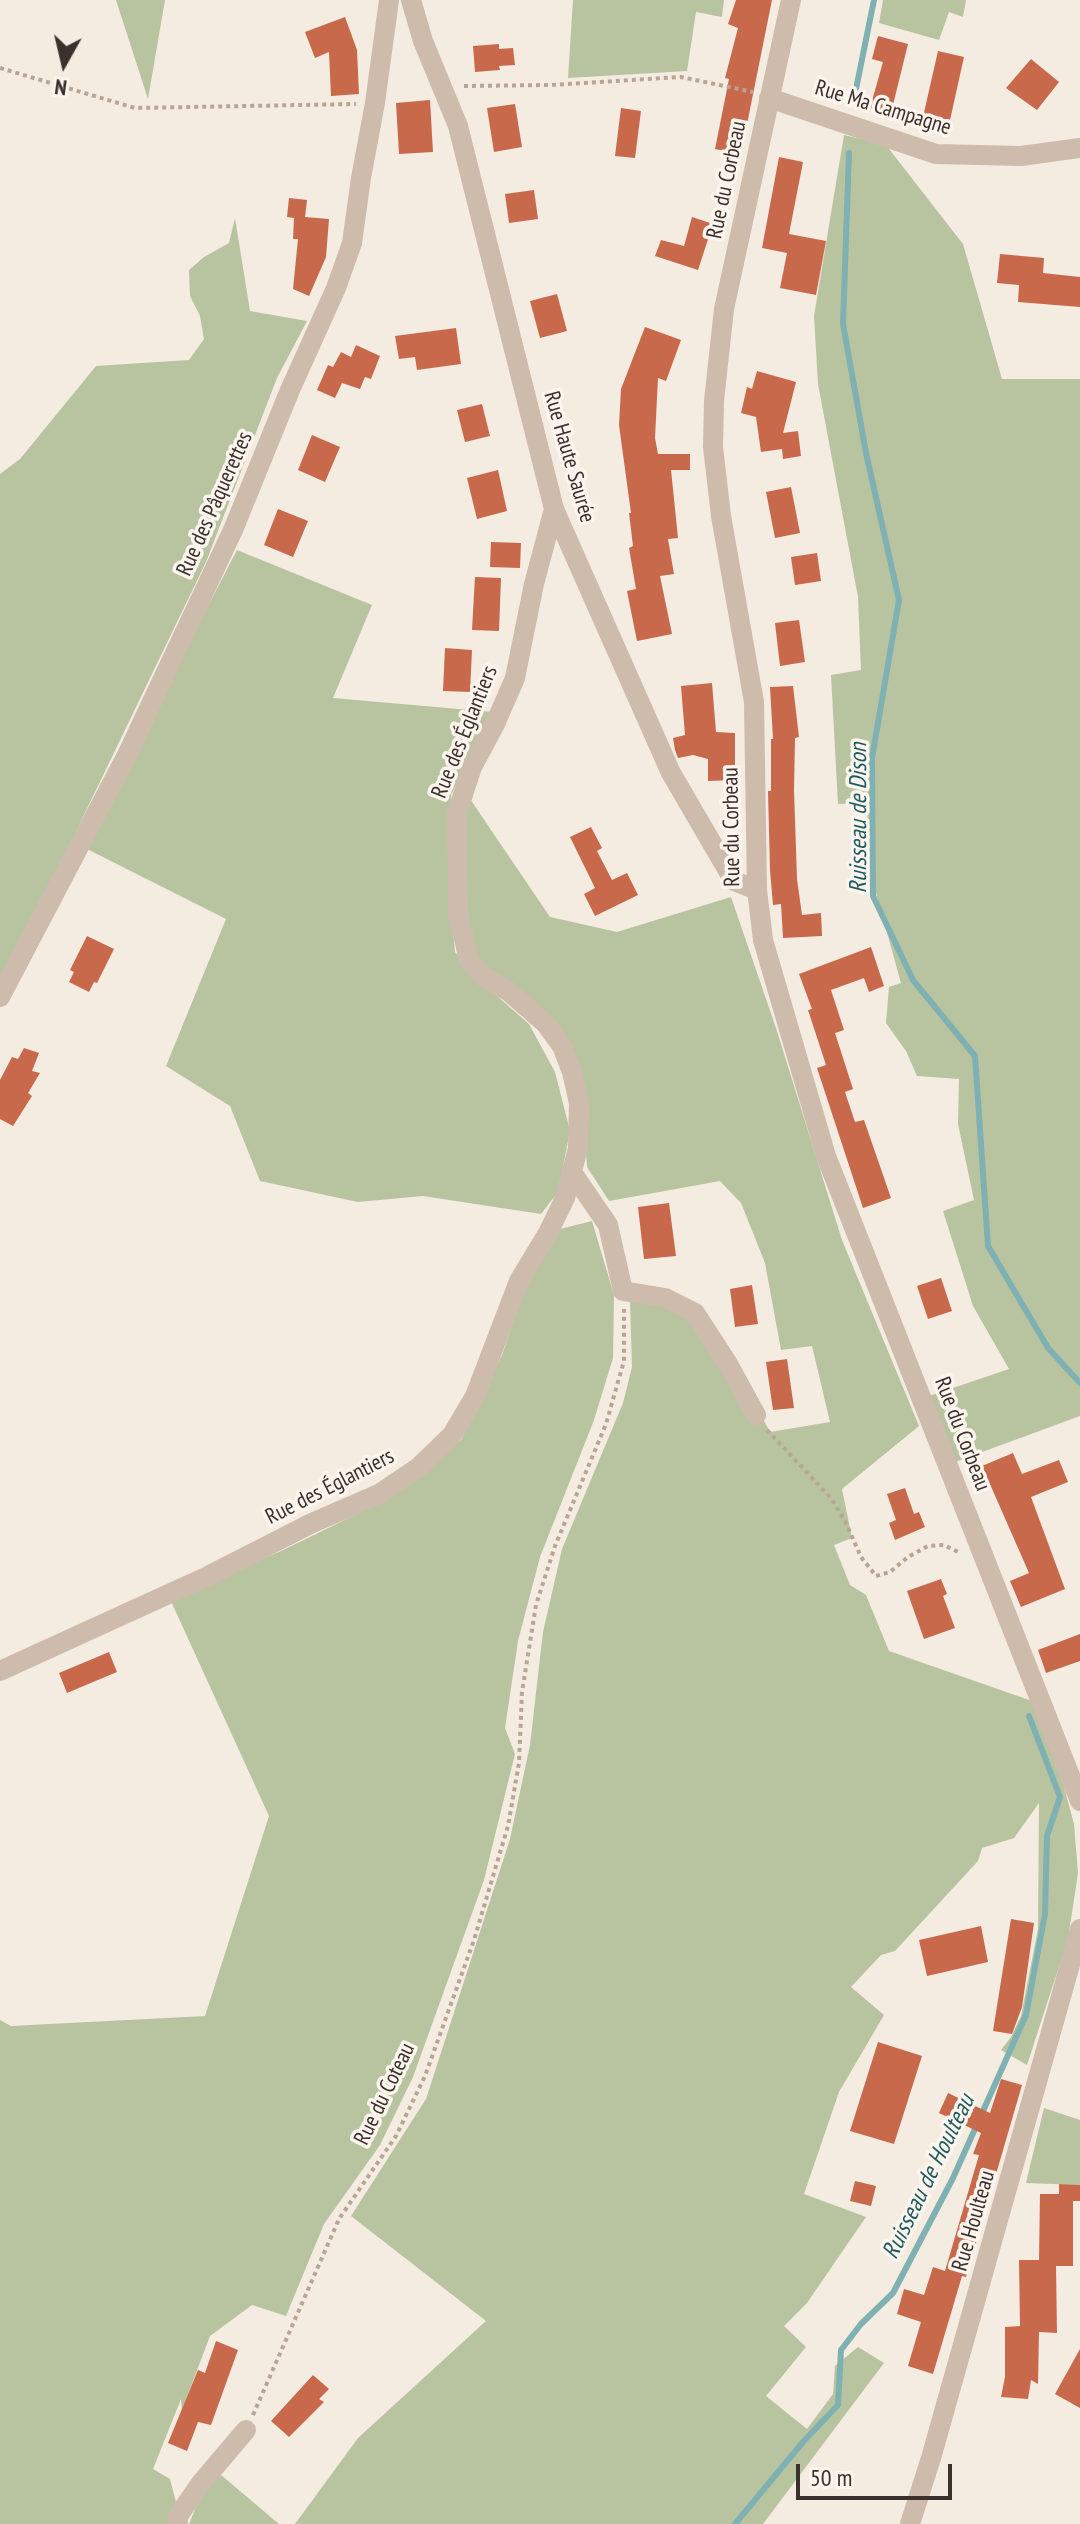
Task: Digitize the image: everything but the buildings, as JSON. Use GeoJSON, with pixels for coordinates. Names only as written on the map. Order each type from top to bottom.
{"type":"FeatureCollection","features":[{"type":"Feature","properties":{"kind":"street","name":"Rue des Pâquerettes"},"geometry":{"type":"LineString","coordinates":[[0,997],[127,755],[233,530],[290,390],[321,325],[352,243],[389,0]]}},
{"type":"Feature","properties":{"kind":"street","name":"Rue Haute Saurée"},"geometry":{"type":"LineString","coordinates":[[411,0],[458,126],[554,509],[671,773],[734,881],[757,890]]}},
{"type":"Feature","properties":{"kind":"street","name":"Rue du Corbeau"},"geometry":{"type":"LineString","coordinates":[[791,0],[724,309],[714,401],[713,447],[721,516],[754,702],[757,890],[763,940],[826,1156],[1080,1801]]}},
{"type":"Feature","properties":{"kind":"street","name":"Rue Ma Campagne"},"geometry":{"type":"LineString","coordinates":[[769,98],[936,154],[1021,156],[1080,148]]}},
{"type":"Feature","properties":{"kind":"street","name":"Rue des Églantiers"},"geometry":{"type":"LineString","coordinates":[[0,1671],[379,1494],[419,1467],[452,1435],[475,1396],[519,1281],[565,1198],[578,1148],[579,1103],[562,1046],[546,1024],[508,991],[484,977],[469,960],[458,914],[457,813],[472,767],[515,678],[534,584],[554,509]]}},
{"type":"Feature","properties":{"kind":"street"},"geometry":{"type":"LineString","coordinates":[[571,1171],[608,1225],[623,1291],[665,1298],[695,1313],[756,1415]]}},
{"type":"Feature","properties":{"kind":"street","name":"Rue Houlteau"},"geometry":{"type":"LineString","coordinates":[[910,2524],[1010,2183],[1080,1929]]}},
{"type":"Feature","properties":{"kind":"street"},"geometry":{"type":"LineString","coordinates":[[178,2524],[178,2516],[201,2483],[246,2430]]}},
{"type":"Feature","properties":{"kind":"path"},"geometry":{"type":"LineString","coordinates":[[0,68],[135,108],[375,103]]}},
{"type":"Feature","properties":{"kind":"path"},"geometry":{"type":"LineString","coordinates":[[441,86],[537,85],[681,77],[769,98]]}},
{"type":"Feature","properties":{"kind":"path","name":"Rue du Coteau"},"geometry":{"type":"LineString","coordinates":[[246,2430],[339,2219],[396,2136],[425,2076],[474,1940],[508,1826],[519,1763],[522,1692],[536,1605],[555,1546],[606,1424],[624,1361],[623,1291]]}},
{"type":"Feature","properties":{"kind":"path"},"geometry":{"type":"LineString","coordinates":[[756,1415],[777,1444],[830,1497],[861,1557],[876,1576],[890,1572],[928,1546],[944,1545],[987,1564]]}},
{"type":"Feature","properties":{"kind":"green space"},"geometry":{"type":"Polygon","coordinates":[[[116,0],[165,0],[148,99],[116,0]]]}},
{"type":"Feature","properties":{"kind":"green space"},"geometry":{"type":"Polygon","coordinates":[[[573,0],[724,0],[722,17],[696,12],[687,71],[568,78],[573,0]]]}},
{"type":"Feature","properties":{"kind":"green space"},"geometry":{"type":"Polygon","coordinates":[[[883,0],[966,0],[963,17],[949,12],[939,40],[879,23],[883,0]]]}},
{"type":"Feature","properties":{"kind":"green space"},"geometry":{"type":"Polygon","coordinates":[[[844,135],[886,145],[963,244],[1002,379],[1080,379],[1080,1416],[955,1462],[929,1396],[1009,1369],[973,1306],[943,1211],[974,1200],[958,1124],[959,1079],[917,1076],[906,1051],[886,1023],[889,987],[901,983],[876,893],[866,803],[838,804],[831,675],[861,670],[858,597],[818,384],[814,316],[844,135]]]}},
{"type":"Feature","properties":{"kind":"green space"},"geometry":{"type":"Polygon","coordinates":[[[235,218],[250,311],[307,321],[277,378],[206,562],[0,989],[0,474],[20,459],[96,366],[189,360],[204,339],[200,316],[190,296],[189,270],[229,243],[235,218]]]}},
{"type":"Feature","properties":{"kind":"green space"},"geometry":{"type":"Polygon","coordinates":[[[237,550],[372,605],[333,698],[493,712],[451,795],[449,885],[455,952],[481,982],[529,1024],[555,1072],[570,1131],[558,1192],[541,1214],[423,1196],[358,1202],[260,1181],[230,1106],[166,1066],[226,919],[83,847],[237,550]]]}},
{"type":"Feature","properties":{"kind":"green space"},"geometry":{"type":"Polygon","coordinates":[[[466,793],[550,917],[617,932],[731,897],[776,1028],[842,1240],[919,1426],[842,1489],[852,1538],[834,1545],[850,1585],[866,1595],[889,1651],[1032,1701],[1060,1772],[1074,1824],[1078,1873],[1068,1939],[1027,2065],[1001,2050],[1021,2016],[1038,1929],[1039,1803],[1014,1838],[982,1848],[978,1861],[895,1951],[881,1955],[851,1987],[884,2015],[839,2092],[804,2194],[866,2217],[807,2303],[784,2326],[806,2347],[766,2396],[807,2429],[833,2394],[835,2366],[858,2347],[884,2363],[763,2524],[295,2524],[358,2438],[486,2321],[351,2216],[426,2099],[510,1839],[530,1745],[543,1632],[562,1549],[623,1403],[632,1367],[630,1301],[676,1308],[710,1343],[770,1432],[830,1422],[812,1346],[781,1350],[765,1263],[741,1203],[720,1181],[609,1201],[587,1167],[584,1118],[576,1070],[478,964],[463,922],[466,793]]]}},
{"type":"Feature","properties":{"kind":"green space"},"geometry":{"type":"Polygon","coordinates":[[[592,1221],[614,1295],[613,1358],[594,1420],[540,1557],[518,1641],[505,1728],[515,1754],[484,1880],[413,2077],[380,2145],[324,2224],[286,2316],[252,2305],[210,2336],[182,2410],[181,2399],[153,2469],[170,2479],[177,2506],[174,2524],[0,2524],[0,2020],[11,2026],[205,2016],[269,1816],[170,1599],[281,1551],[392,1497],[461,1440],[502,1355],[532,1267],[556,1230],[592,1221]]]}},
{"type":"Feature","properties":{"kind":"green space"},"geometry":{"type":"Polygon","coordinates":[[[1044,2108],[1080,2120],[1080,2185],[1026,2183],[1044,2108]]]}},
{"type":"Feature","properties":{"kind":"green space"},"geometry":{"type":"Polygon","coordinates":[[[221,2475],[279,2524],[189,2524],[204,2487],[221,2475]]]}},
{"type":"Feature","properties":{"kind":"waterway","name":"Ruisseau de Dison"},"geometry":{"type":"LineString","coordinates":[[854,99],[874,0]]}},
{"type":"Feature","properties":{"kind":"waterway","name":"Ruisseau de Dison"},"geometry":{"type":"LineString","coordinates":[[849,153],[843,324],[866,453],[899,600],[872,758],[873,896],[913,980],[975,1056],[988,1246],[1048,1348],[1080,1383]]}},
{"type":"Feature","properties":{"kind":"waterway","name":"Ruisseau de Houlteau"},"geometry":{"type":"LineString","coordinates":[[735,2524],[838,2405],[841,2350],[861,2324],[893,2293],[953,2178],[1026,2015],[1045,1914],[1047,1836],[1060,1797],[1029,1716]]}}]}
